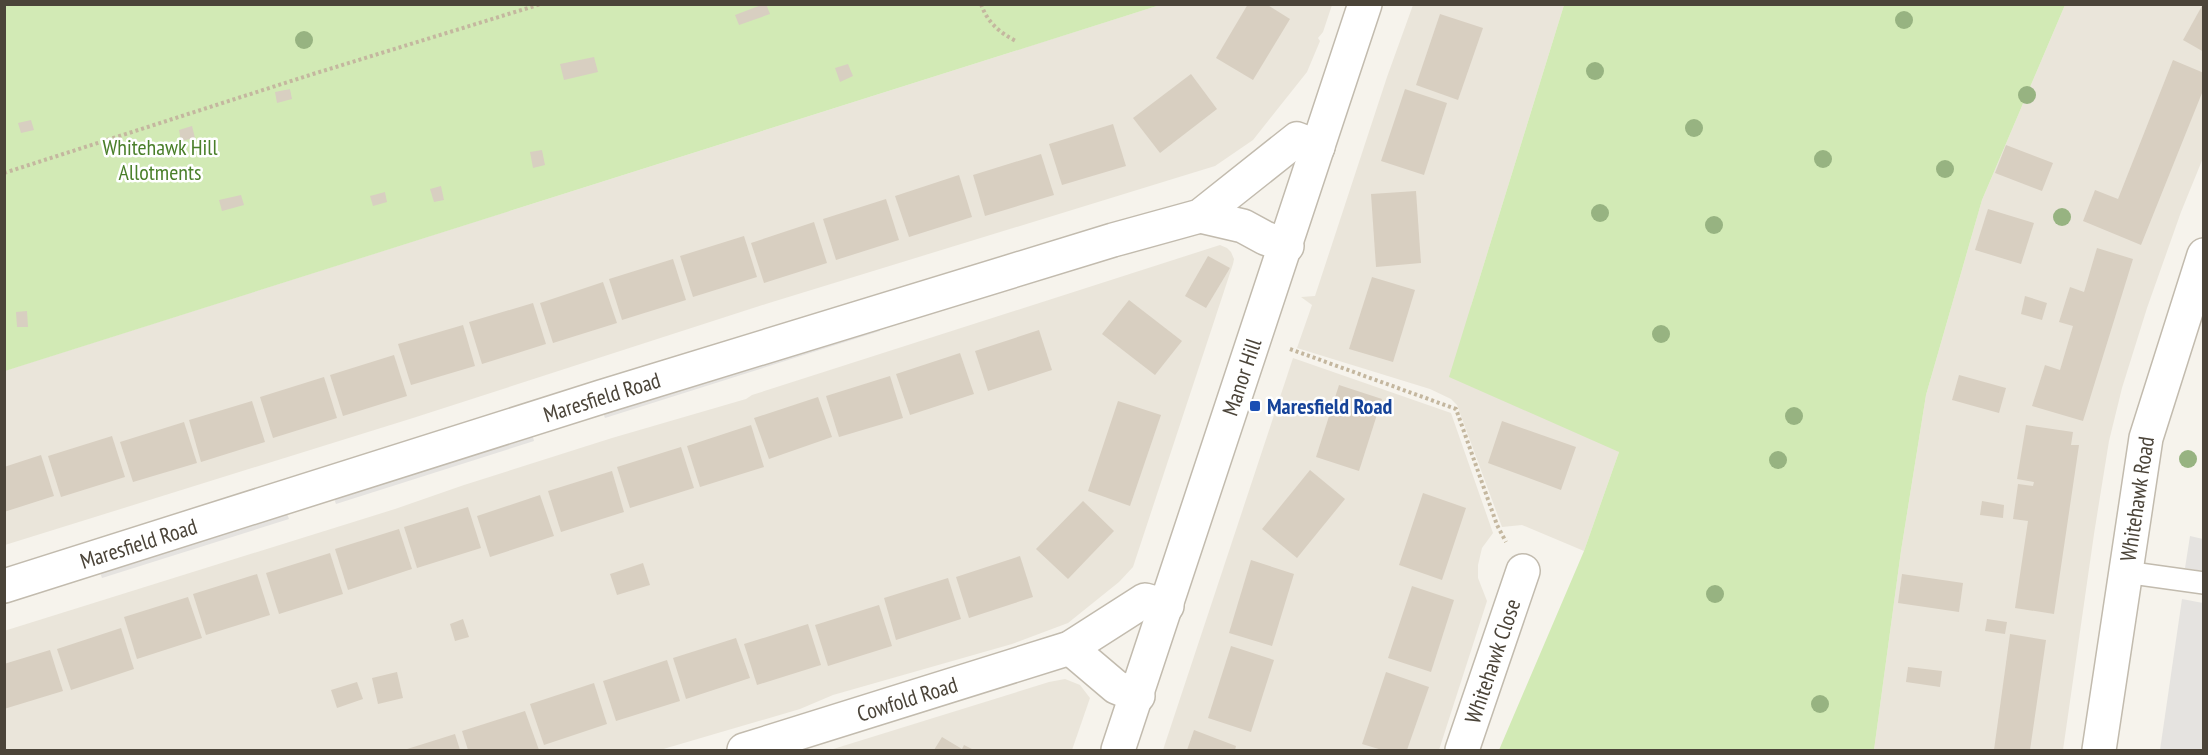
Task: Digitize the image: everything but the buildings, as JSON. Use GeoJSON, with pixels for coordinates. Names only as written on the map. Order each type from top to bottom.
{"type":"FeatureCollection","features":[{"type":"Feature","properties":{"kind":"street","name":"Manor Hill"},"geometry":{"type":"LineString","coordinates":[[1118,750],[1287,246],[1365,4]]}},
{"type":"Feature","properties":{"kind":"street","name":"Maresfield Road"},"geometry":{"type":"LineString","coordinates":[[4,586],[601,398],[1113,240],[1200,216],[1297,140],[1318,147]]}},
{"type":"Feature","properties":{"kind":"street","name":"Maresfield Road"},"geometry":{"type":"LineString","coordinates":[[1200,216],[1243,226],[1265,238],[1287,246]]}},
{"type":"Feature","properties":{"kind":"street","name":"Whitehawk Road"},"geometry":{"type":"LineString","coordinates":[[2099,750],[2146,438],[2197,296],[2204,255]]}},
{"type":"Feature","properties":{"kind":"street","name":"Whitehawk Close"},"geometry":{"type":"LineString","coordinates":[[1462,750],[1523,571]]}},
{"type":"Feature","properties":{"kind":"street","name":"Cowfold Road"},"geometry":{"type":"LineString","coordinates":[[744,750],[1070,648],[1145,600],[1167,606]]}},
{"type":"Feature","properties":{"kind":"street"},"geometry":{"type":"LineString","coordinates":[[1070,648],[1116,687],[1138,696]]}},
{"type":"Feature","properties":{"kind":"lane"},"geometry":{"type":"LineString","coordinates":[[2125,572],[2204,583]]}},
{"type":"Feature","properties":{"kind":"path"},"geometry":{"type":"LineString","coordinates":[[4,173],[541,4]]}},
{"type":"Feature","properties":{"kind":"path"},"geometry":{"type":"LineString","coordinates":[[981,4],[984,13],[1001,34],[1016,41]]}},
{"type":"Feature","properties":{"kind":"path"},"geometry":{"type":"LineString","coordinates":[[1256,337],[1456,409],[1497,525],[1523,571]]}},
{"type":"Feature","properties":{"kind":"shaded area"},"geometry":{"type":"Polygon","coordinates":[[[1160,5],[1332,5],[1307,72],[1253,140],[1215,166],[769,303],[413,418],[5,545],[4,371],[1160,5]]]}},
{"type":"Feature","properties":{"kind":"shaded area"},"geometry":{"type":"Polygon","coordinates":[[[1413,5],[1564,5],[1471,306],[1619,452],[1584,551],[1522,525],[1502,527],[1457,405],[1451,399],[1430,389],[1297,348],[1312,305],[1301,297],[1315,296],[1413,5]]]}},
{"type":"Feature","properties":{"kind":"shaded area"},"geometry":{"type":"Polygon","coordinates":[[[2065,5],[2203,5],[2203,158],[2147,308],[2122,388],[2109,441],[2063,750],[1874,750],[1901,551],[1926,395],[1982,200],[2065,5]]]}},
{"type":"Feature","properties":{"kind":"shaded area"},"geometry":{"type":"Polygon","coordinates":[[[1220,245],[1231,252],[1234,259],[1233,264],[1133,567],[1119,582],[1068,623],[1012,644],[833,695],[800,709],[660,750],[5,750],[4,631],[395,509],[612,438],[746,399],[752,395],[1220,245]]]}},
{"type":"Feature","properties":{"kind":"shaded area"},"geometry":{"type":"Polygon","coordinates":[[[876,321],[880,331],[605,418],[601,408],[876,321]]]}},
{"type":"Feature","properties":{"kind":"shaded area"},"geometry":{"type":"Polygon","coordinates":[[[1293,358],[1451,413],[1493,533],[1482,548],[1478,565],[1478,578],[1487,601],[1439,750],[1163,750],[1293,358]]]}},
{"type":"Feature","properties":{"kind":"shaded area"},"geometry":{"type":"Polygon","coordinates":[[[531,430],[534,441],[336,504],[332,493],[531,430]]]}},
{"type":"Feature","properties":{"kind":"shaded area"},"geometry":{"type":"Polygon","coordinates":[[[285,508],[289,519],[102,578],[98,567],[285,508]]]}},
{"type":"Feature","properties":{"kind":"shaded area"},"geometry":{"type":"Polygon","coordinates":[[[2190,536],[2203,539],[2203,571],[2185,568],[2190,536]]]}},
{"type":"Feature","properties":{"kind":"shaded area"},"geometry":{"type":"Polygon","coordinates":[[[2182,599],[2203,603],[2203,750],[2160,750],[2182,599]]]}},
{"type":"Feature","properties":{"kind":"shaded area"},"geometry":{"type":"Polygon","coordinates":[[[1065,679],[1080,685],[1090,698],[1072,750],[830,750],[1049,682],[1065,679]]]}},
{"type":"Feature","properties":{"kind":"green space","name":"Whitehawk Hill Allotments"},"geometry":{"type":"Polygon","coordinates":[[[4,5],[1160,5],[5,371],[4,5]]]}},
{"type":"Feature","properties":{"kind":"green space"},"geometry":{"type":"Polygon","coordinates":[[[1564,5],[2065,5],[1982,200],[1926,395],[1901,551],[1874,750],[1499,750],[1584,551],[1619,452],[1449,377],[1564,5]]]}},
{"type":"Feature","properties":{"kind":"place","name":"Maresfield Road"},"geometry":{"type":"Point","coordinates":[1255,406]}}]}
